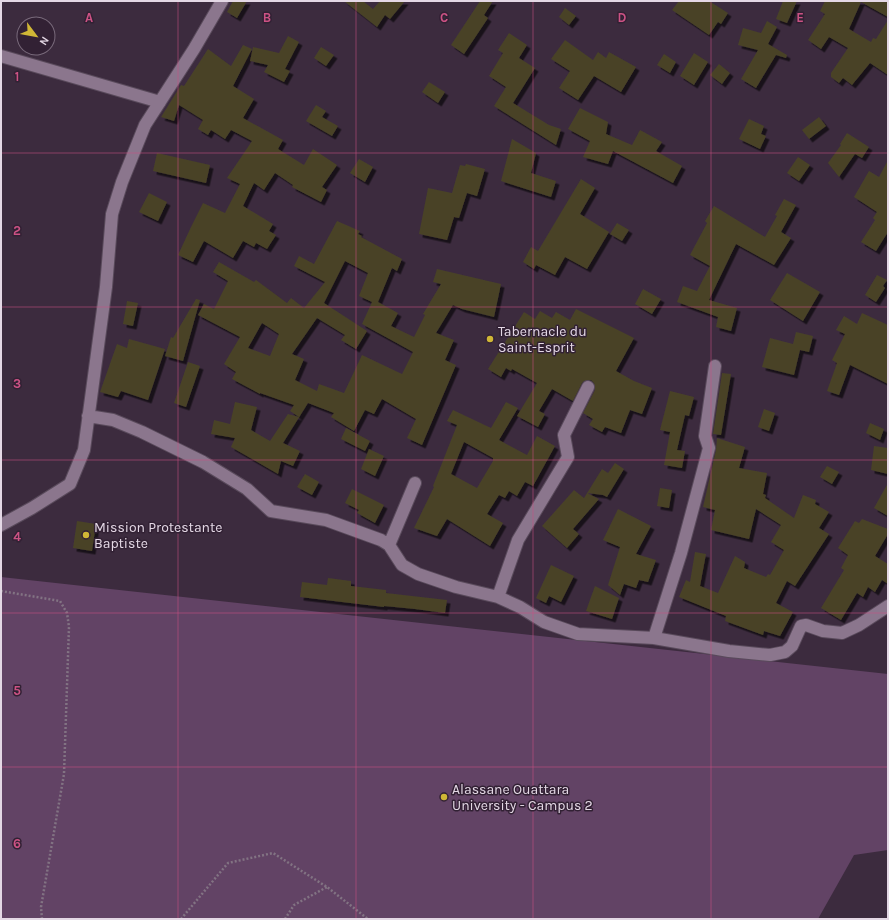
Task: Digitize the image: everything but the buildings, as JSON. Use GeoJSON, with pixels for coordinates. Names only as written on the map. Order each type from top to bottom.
{"type":"FeatureCollection","features":[{"type":"Feature","properties":{"kind":"street"},"geometry":{"type":"LineString","coordinates":[[1,525],[32,508],[70,484],[84,450],[106,287],[112,214],[122,182],[145,125],[222,1]]}},
{"type":"Feature","properties":{"kind":"street"},"geometry":{"type":"LineString","coordinates":[[1,56],[160,102]]}},
{"type":"Feature","properties":{"kind":"street"},"geometry":{"type":"LineString","coordinates":[[654,638],[681,553],[709,448],[705,436],[715,366]]}},
{"type":"Feature","properties":{"kind":"street"},"geometry":{"type":"LineString","coordinates":[[498,597],[518,540],[568,457],[564,435],[588,387]]}},
{"type":"Feature","properties":{"kind":"street"},"geometry":{"type":"LineString","coordinates":[[88,416],[113,420],[142,432],[202,462],[247,489],[271,511],[326,520],[389,545],[402,565],[418,574],[456,587],[498,597],[520,607],[544,622],[578,634],[654,638],[729,651],[770,655],[785,652],[792,646],[801,626],[806,625],[823,631],[842,632],[859,625],[888,606]]}},
{"type":"Feature","properties":{"kind":"street"},"geometry":{"type":"LineString","coordinates":[[389,545],[415,483]]}},
{"type":"Feature","properties":{"kind":"path"},"geometry":{"type":"LineString","coordinates":[[1,591],[60,601],[67,613],[69,627],[64,774],[41,907],[42,919]]}},
{"type":"Feature","properties":{"kind":"path"},"geometry":{"type":"LineString","coordinates":[[181,919],[228,863],[273,853],[327,887],[368,919]]}},
{"type":"Feature","properties":{"kind":"path"},"geometry":{"type":"LineString","coordinates":[[285,919],[294,905],[327,887]]}},
{"type":"Feature","properties":{"kind":"shaded area","name":"Alassane Ouattara University - Campus 2"},"geometry":{"type":"Polygon","coordinates":[[[1,577],[888,674],[888,850],[854,855],[818,919],[1,919],[1,577]]]}},
{"type":"Feature","properties":{"kind":"place","name":"Tabernacle du Saint-Esprit"},"geometry":{"type":"Point","coordinates":[490,339]}},
{"type":"Feature","properties":{"kind":"place","name":"Mission Protestante Baptiste"},"geometry":{"type":"Point","coordinates":[86,535]}},
{"type":"Feature","properties":{"kind":"place","name":"Alassane Ouattara University - Campus 2"},"geometry":{"type":"Point","coordinates":[444,797]}}]}
